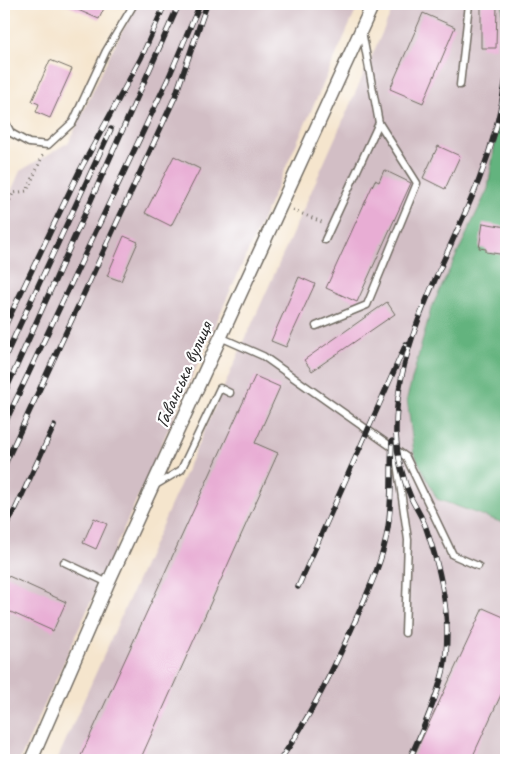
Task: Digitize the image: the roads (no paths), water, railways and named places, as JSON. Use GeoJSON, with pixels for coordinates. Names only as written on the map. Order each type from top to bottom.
{"type":"FeatureCollection","features":[{"type":"Feature","properties":{"kind":"street","name":"Гаванська вулиця"},"geometry":{"type":"LineString","coordinates":[[31,760],[108,583],[373,4]]}},
{"type":"Feature","properties":{"kind":"lane"},"geometry":{"type":"LineString","coordinates":[[4,119],[11,133],[29,143],[48,145],[73,122],[106,51],[134,4]]}},
{"type":"Feature","properties":{"kind":"lane"},"geometry":{"type":"LineString","coordinates":[[460,85],[469,4]]}},
{"type":"Feature","properties":{"kind":"lane"},"geometry":{"type":"LineString","coordinates":[[316,326],[367,305],[417,183],[379,123],[362,27]]}},
{"type":"Feature","properties":{"kind":"lane"},"geometry":{"type":"LineString","coordinates":[[325,240],[379,123]]}},
{"type":"Feature","properties":{"kind":"lane"},"geometry":{"type":"LineString","coordinates":[[220,337],[263,356],[406,457],[452,555],[478,566]]}},
{"type":"Feature","properties":{"kind":"lane"},"geometry":{"type":"LineString","coordinates":[[153,486],[181,470],[220,388],[230,393]]}},
{"type":"Feature","properties":{"kind":"lane"},"geometry":{"type":"LineString","coordinates":[[394,449],[408,540],[405,633]]}},
{"type":"Feature","properties":{"kind":"lane"},"geometry":{"type":"LineString","coordinates":[[64,562],[108,583]]}},
{"type":"Feature","properties":{"kind":"railway"},"geometry":{"type":"LineString","coordinates":[[4,328],[79,172],[141,58],[165,4]]}},
{"type":"Feature","properties":{"kind":"railway"},"geometry":{"type":"LineString","coordinates":[[4,394],[179,4]]}},
{"type":"Feature","properties":{"kind":"railway"},"geometry":{"type":"LineString","coordinates":[[4,425],[168,79],[200,4]]}},
{"type":"Feature","properties":{"kind":"railway"},"geometry":{"type":"LineString","coordinates":[[4,466],[175,97],[207,4]]}},
{"type":"Feature","properties":{"kind":"railway"},"geometry":{"type":"LineString","coordinates":[[409,760],[440,684],[446,654],[447,637],[444,600],[437,565],[424,523],[412,500],[401,468],[396,434],[398,401],[413,335],[488,155],[496,130],[506,78]]}},
{"type":"Feature","properties":{"kind":"railway"},"geometry":{"type":"LineString","coordinates":[[4,359],[111,129]]}},
{"type":"Feature","properties":{"kind":"railway"},"geometry":{"type":"LineString","coordinates":[[298,587],[406,344]]}},
{"type":"Feature","properties":{"kind":"railway"},"geometry":{"type":"LineString","coordinates":[[4,528],[15,510],[54,426]]}},
{"type":"Feature","properties":{"kind":"railway"},"geometry":{"type":"LineString","coordinates":[[280,760],[312,709],[330,674],[378,566],[389,522],[392,441]]}}]}
